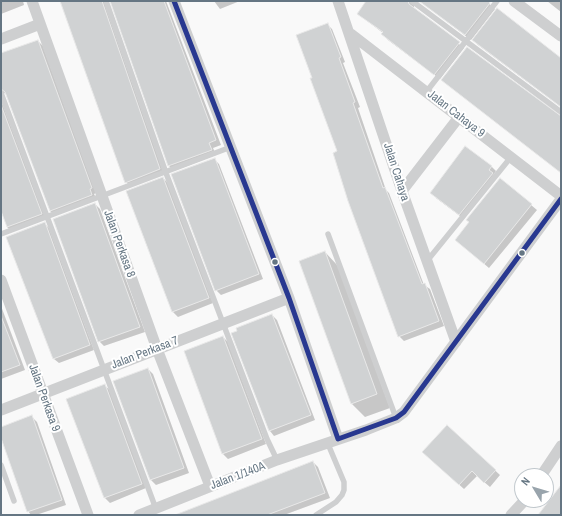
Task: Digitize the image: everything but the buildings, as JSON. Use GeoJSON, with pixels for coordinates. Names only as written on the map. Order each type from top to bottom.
{"type":"FeatureCollection","features":[{"type":"Feature","properties":{"kind":"street","name":"Jalan Perkasa 8"},"geometry":{"type":"LineString","coordinates":[[32,1],[157,349],[210,486]]}},
{"type":"Feature","properties":{"kind":"street"},"geometry":{"type":"LineString","coordinates":[[174,1],[289,298],[333,442]]}},
{"type":"Feature","properties":{"kind":"street","name":"Jalan Cahaya"},"geometry":{"type":"LineString","coordinates":[[338,1],[351,34],[402,191],[456,342]]}},
{"type":"Feature","properties":{"kind":"street"},"geometry":{"type":"LineString","coordinates":[[514,1],[561,36]]}},
{"type":"Feature","properties":{"kind":"street"},"geometry":{"type":"LineString","coordinates":[[1,39],[40,24]]}},
{"type":"Feature","properties":{"kind":"street","name":"Jalan Cahaya 9"},"geometry":{"type":"LineString","coordinates":[[351,34],[427,91],[561,196]]}},
{"type":"Feature","properties":{"kind":"street"},"geometry":{"type":"LineString","coordinates":[[402,191],[459,116]]}},
{"type":"Feature","properties":{"kind":"street"},"geometry":{"type":"LineString","coordinates":[[396,418],[404,412],[561,199]]}},
{"type":"Feature","properties":{"kind":"street","name":"Jalan Perkasa 9"},"geometry":{"type":"LineString","coordinates":[[1,280],[88,515]]}},
{"type":"Feature","properties":{"kind":"street","name":"Jalan Perkasa 7"},"geometry":{"type":"LineString","coordinates":[[1,410],[103,369],[289,298]]}},
{"type":"Feature","properties":{"kind":"street","name":"Jalan 1/140A"},"geometry":{"type":"LineString","coordinates":[[139,515],[277,460],[333,442],[396,418]]}},
{"type":"Feature","properties":{"kind":"street"},"geometry":{"type":"LineString","coordinates":[[546,468],[561,446]]}},
{"type":"Feature","properties":{"kind":"lane"},"geometry":{"type":"LineString","coordinates":[[106,1],[166,172],[277,460]]}},
{"type":"Feature","properties":{"kind":"lane"},"geometry":{"type":"LineString","coordinates":[[412,1],[561,112]]}},
{"type":"Feature","properties":{"kind":"lane"},"geometry":{"type":"LineString","coordinates":[[427,91],[497,1]]}},
{"type":"Feature","properties":{"kind":"lane"},"geometry":{"type":"LineString","coordinates":[[1,93],[156,509]]}},
{"type":"Feature","properties":{"kind":"lane"},"geometry":{"type":"LineString","coordinates":[[1,234],[102,194],[166,172],[230,147]]}},
{"type":"Feature","properties":{"kind":"lane"},"geometry":{"type":"LineString","coordinates":[[427,261],[511,157]]}},
{"type":"Feature","properties":{"kind":"lane"},"geometry":{"type":"LineString","coordinates":[[328,234],[396,418]]}},
{"type":"Feature","properties":{"kind":"lane"},"geometry":{"type":"LineString","coordinates":[[316,515],[336,502],[344,490],[344,482],[333,442]]}},
{"type":"Feature","properties":{"kind":"lane"},"geometry":{"type":"LineString","coordinates":[[1,465],[14,501]]}},
{"type":"Feature","properties":{"kind":"transit line"},"geometry":{"type":"LineString","coordinates":[[174,1],[289,298],[338,439],[396,418],[404,412],[561,199]]}}]}
